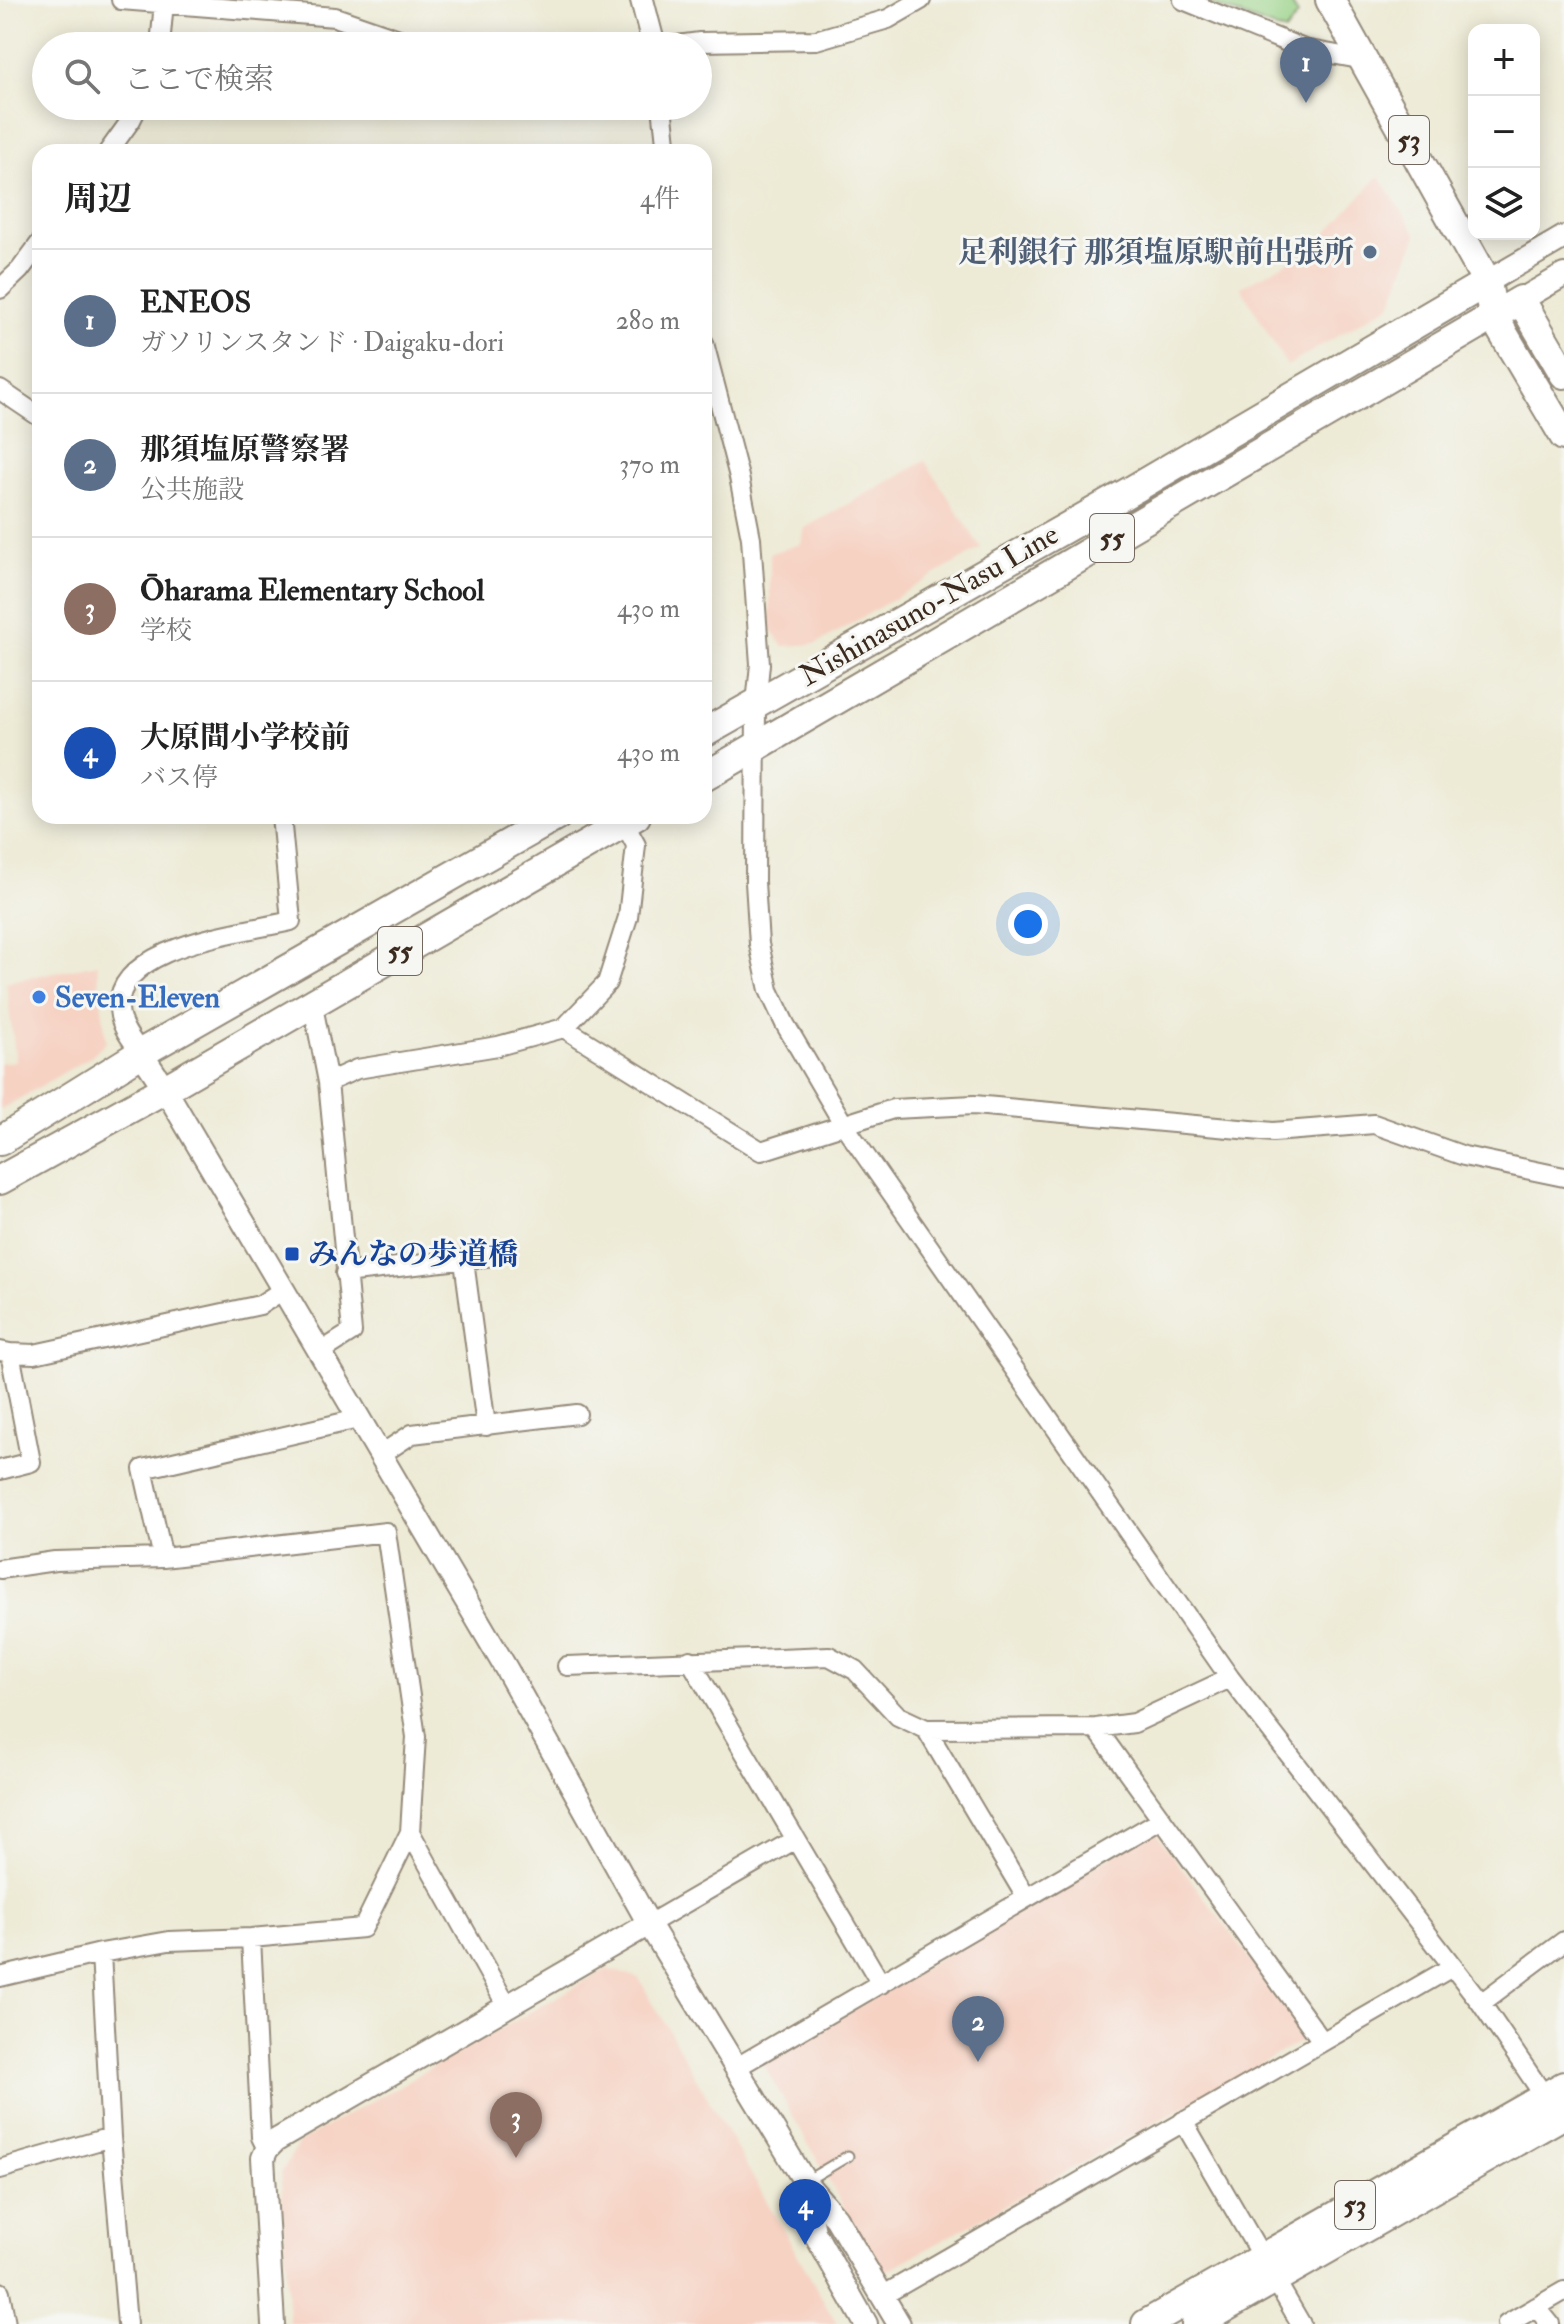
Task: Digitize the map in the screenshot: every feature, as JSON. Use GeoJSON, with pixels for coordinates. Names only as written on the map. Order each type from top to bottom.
{"type":"FeatureCollection","features":[{"type":"Feature","properties":{"kind":"main road","name":"53"},"geometry":{"type":"LineString","coordinates":[[1330,0],[1487,282],[1493,316],[1564,436]]}},
{"type":"Feature","properties":{"kind":"main road"},"geometry":{"type":"LineString","coordinates":[[1487,282],[1521,300],[1564,374]]}},
{"type":"Feature","properties":{"kind":"main road","name":"Nishinasuno-Nasu Line"},"geometry":{"type":"LineString","coordinates":[[712,729],[1134,489],[1487,282]]}},
{"type":"Feature","properties":{"kind":"main road","name":"Nishinasuno-Nasu Line"},"geometry":{"type":"LineString","coordinates":[[712,773],[1521,300]]}},
{"type":"Feature","properties":{"kind":"main road","name":"55"},"geometry":{"type":"LineString","coordinates":[[0,1141],[141,1053],[543,824]]}},
{"type":"Feature","properties":{"kind":"main road","name":"55"},"geometry":{"type":"LineString","coordinates":[[0,1180],[165,1089],[621,824]]}},
{"type":"Feature","properties":{"kind":"main road","name":"53"},"geometry":{"type":"LineString","coordinates":[[1146,2324],[1268,2268],[1560,2106]]}},
{"type":"Feature","properties":{"kind":"main road","name":"53"},"geometry":{"type":"LineString","coordinates":[[1196,2324],[1268,2268]]}},
{"type":"Feature","properties":{"kind":"street"},"geometry":{"type":"LineString","coordinates":[[121,0],[335,17],[378,32]]}},
{"type":"Feature","properties":{"kind":"street"},"geometry":{"type":"LineString","coordinates":[[642,0],[650,32]]}},
{"type":"Feature","properties":{"kind":"street"},"geometry":{"type":"LineString","coordinates":[[712,42],[816,40],[888,19],[921,0]]}},
{"type":"Feature","properties":{"kind":"street"},"geometry":{"type":"LineString","coordinates":[[1183,0],[1304,49],[1365,60]]}},
{"type":"Feature","properties":{"kind":"street"},"geometry":{"type":"LineString","coordinates":[[161,32],[164,2]]}},
{"type":"Feature","properties":{"kind":"street"},"geometry":{"type":"LineString","coordinates":[[114,144],[131,120]]}},
{"type":"Feature","properties":{"kind":"street"},"geometry":{"type":"LineString","coordinates":[[664,120],[666,144]]}},
{"type":"Feature","properties":{"kind":"street"},"geometry":{"type":"LineString","coordinates":[[1487,282],[1564,237]]}},
{"type":"Feature","properties":{"kind":"street"},"geometry":{"type":"LineString","coordinates":[[0,289],[32,254]]}},
{"type":"Feature","properties":{"kind":"street"},"geometry":{"type":"LineString","coordinates":[[1521,300],[1564,275]]}},
{"type":"Feature","properties":{"kind":"street"},"geometry":{"type":"LineString","coordinates":[[712,374],[739,477],[751,538],[760,664],[756,704],[755,882],[759,944],[769,990],[785,1024],[844,1125],[1230,1678],[1560,2106]]}},
{"type":"Feature","properties":{"kind":"street"},"geometry":{"type":"LineString","coordinates":[[0,390],[32,412]]}},
{"type":"Feature","properties":{"kind":"street"},"geometry":{"type":"LineString","coordinates":[[282,824],[291,921],[175,948],[142,965],[123,990],[119,1007],[123,1027],[165,1089],[507,1670],[649,1924],[805,2182],[836,2218],[899,2324]]}},
{"type":"Feature","properties":{"kind":"street"},"geometry":{"type":"LineString","coordinates":[[328,1082],[357,1069],[498,1046],[564,1028],[607,983],[628,917],[636,845],[631,824]]}},
{"type":"Feature","properties":{"kind":"street"},"geometry":{"type":"LineString","coordinates":[[312,1001],[328,1082],[352,1332],[319,1353]]}},
{"type":"Feature","properties":{"kind":"street"},"geometry":{"type":"LineString","coordinates":[[564,1028],[761,1151],[893,1109],[974,1105],[1273,1132],[1374,1124],[1464,1156],[1564,1177]]}},
{"type":"Feature","properties":{"kind":"street"},"geometry":{"type":"LineString","coordinates":[[345,1273],[495,1256]]}},
{"type":"Feature","properties":{"kind":"street"},"geometry":{"type":"LineString","coordinates":[[464,1261],[486,1426]]}},
{"type":"Feature","properties":{"kind":"street"},"geometry":{"type":"LineString","coordinates":[[0,1470],[31,1462],[5,1352],[34,1354],[260,1305],[283,1290]]}},
{"type":"Feature","properties":{"kind":"street"},"geometry":{"type":"LineString","coordinates":[[380,1455],[412,1434],[577,1414]]}},
{"type":"Feature","properties":{"kind":"street"},"geometry":{"type":"LineString","coordinates":[[163,1558],[143,1469],[358,1419]]}},
{"type":"Feature","properties":{"kind":"street"},"geometry":{"type":"LineString","coordinates":[[0,1569],[55,1561],[163,1558],[386,1532],[416,1737],[410,1832],[363,1928],[251,1938],[169,1941],[101,1953],[0,1977]]}},
{"type":"Feature","properties":{"kind":"street"},"geometry":{"type":"LineString","coordinates":[[567,1666],[829,1656],[855,1670],[898,1716],[926,1729],[1096,1728],[1134,1723],[1230,1678]]}},
{"type":"Feature","properties":{"kind":"street"},"geometry":{"type":"LineString","coordinates":[[690,1660],[881,1984]]}},
{"type":"Feature","properties":{"kind":"street"},"geometry":{"type":"LineString","coordinates":[[1096,1728],[1322,2041]]}},
{"type":"Feature","properties":{"kind":"street"},"geometry":{"type":"LineString","coordinates":[[926,1729],[1026,1897]]}},
{"type":"Feature","properties":{"kind":"street"},"geometry":{"type":"LineString","coordinates":[[737,2067],[1162,1819]]}},
{"type":"Feature","properties":{"kind":"street"},"geometry":{"type":"LineString","coordinates":[[410,1832],[507,2006]]}},
{"type":"Feature","properties":{"kind":"street"},"geometry":{"type":"LineString","coordinates":[[273,2324],[263,2158],[275,2141],[794,1840]]}},
{"type":"Feature","properties":{"kind":"street"},"geometry":{"type":"LineString","coordinates":[[251,1938],[261,2137],[267,2149]]}},
{"type":"Feature","properties":{"kind":"street"},"geometry":{"type":"LineString","coordinates":[[1481,2003],[1564,1941]]}},
{"type":"Feature","properties":{"kind":"street"},"geometry":{"type":"LineString","coordinates":[[101,1953],[111,2137],[127,2324]]}},
{"type":"Feature","properties":{"kind":"street"},"geometry":{"type":"LineString","coordinates":[[882,2296],[1452,1967]]}},
{"type":"Feature","properties":{"kind":"street"},"geometry":{"type":"LineString","coordinates":[[1183,2121],[1301,2324]]}},
{"type":"Feature","properties":{"kind":"street"},"geometry":{"type":"LineString","coordinates":[[0,2169],[111,2137]]}},
{"type":"Feature","properties":{"kind":"street"},"geometry":{"type":"LineString","coordinates":[[805,2182],[814,2232],[866,2324]]}},
{"type":"Feature","properties":{"kind":"street"},"geometry":{"type":"LineString","coordinates":[[1507,2324],[1564,2291]]}},
{"type":"Feature","properties":{"kind":"street"},"geometry":{"type":"LineString","coordinates":[[1,2300],[6,2324]]}},
{"type":"Feature","properties":{"kind":"street"},"geometry":{"type":"LineString","coordinates":[[1536,2307],[1550,2324]]}},
{"type":"Feature","properties":{"kind":"lane"},"geometry":{"type":"LineString","coordinates":[[805,2182],[848,2156]]}},
{"type":"Feature","properties":{"kind":"shaded area"},"geometry":{"type":"Polygon","coordinates":[[[1379,176],[1417,235],[1391,304],[1287,366],[1241,287],[1312,249],[1379,176]]]}},
{"type":"Feature","properties":{"kind":"shaded area"},"geometry":{"type":"Polygon","coordinates":[[[925,461],[981,548],[816,644],[783,646],[770,628],[770,553],[801,544],[805,528],[925,461]]]}},
{"type":"Feature","properties":{"kind":"shaded area"},"geometry":{"type":"Polygon","coordinates":[[[97,964],[106,1041],[90,1057],[0,1110],[0,1063],[16,1061],[6,982],[97,964]]]}},
{"type":"Feature","properties":{"kind":"shaded area"},"geometry":{"type":"Polygon","coordinates":[[[1154,1831],[1309,2037],[881,2274],[763,2063],[1154,1831]]]}},
{"type":"Feature","properties":{"kind":"shaded area"},"geometry":{"type":"Polygon","coordinates":[[[607,1969],[639,1978],[837,2324],[289,2324],[281,2173],[299,2142],[607,1969]]]}},
{"type":"Feature","properties":{"kind":"green space"},"geometry":{"type":"Polygon","coordinates":[[[1201,0],[1289,0],[1298,15],[1285,32],[1201,0]]]}},
{"type":"Feature","properties":{"kind":"place","name":"ENEOS"},"geometry":{"type":"Point","coordinates":[1306,103]}},
{"type":"Feature","properties":{"kind":"place","name":"足利銀行 那須塩原駅前出張所"},"geometry":{"type":"Point","coordinates":[1370,252]}},
{"type":"Feature","properties":{"kind":"place","name":"Seven-Eleven"},"geometry":{"type":"Point","coordinates":[39,997]}},
{"type":"Feature","properties":{"kind":"place","name":"みんなの歩道橋"},"geometry":{"type":"Point","coordinates":[292,1254]}},
{"type":"Feature","properties":{"kind":"place","name":"那須塩原警察署"},"geometry":{"type":"Point","coordinates":[978,2062]}},
{"type":"Feature","properties":{"kind":"place","name":"Ōharama Elementary School"},"geometry":{"type":"Point","coordinates":[516,2158]}},
{"type":"Feature","properties":{"kind":"place","name":"大原間小学校前"},"geometry":{"type":"Point","coordinates":[805,2245]}}]}
